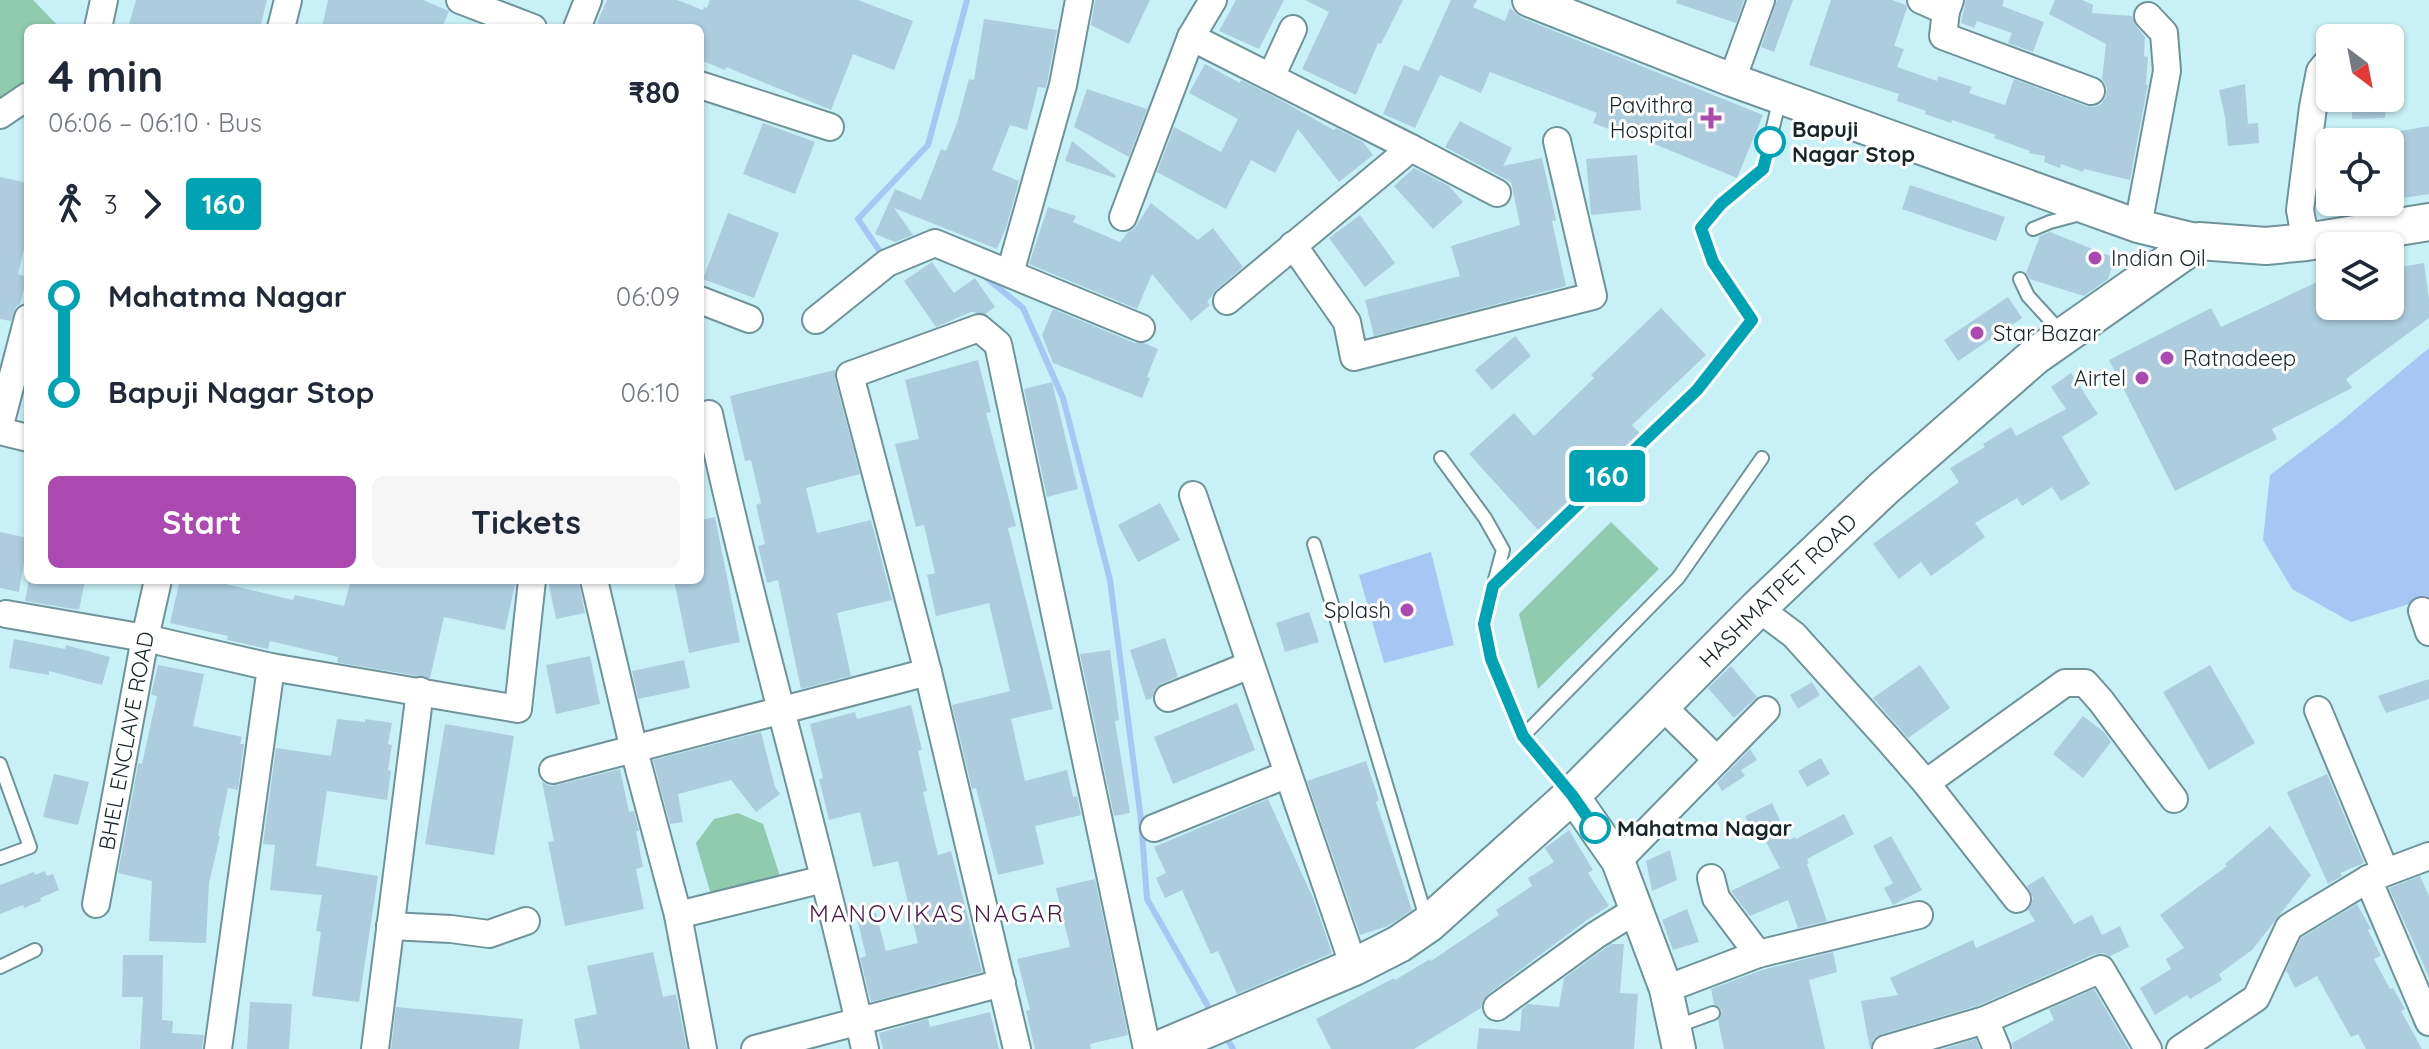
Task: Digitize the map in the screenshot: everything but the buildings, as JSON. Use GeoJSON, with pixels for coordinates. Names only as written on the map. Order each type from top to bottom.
{"type":"FeatureCollection","features":[{"type":"Feature","properties":{"kind":"main road"},"geometry":{"type":"LineString","coordinates":[[2199,241],[2266,246],[2429,222]]}},
{"type":"Feature","properties":{"kind":"main road","name":"HASHMATPET ROAD"},"geometry":{"type":"LineString","coordinates":[[1160,1048],[1354,967],[1399,944],[1428,924],[1572,795],[1758,608],[1884,488],[2035,356],[2199,241]]}},
{"type":"Feature","properties":{"kind":"street"},"geometry":{"type":"LineString","coordinates":[[99,24],[104,0]]}},
{"type":"Feature","properties":{"kind":"street"},"geometry":{"type":"LineString","coordinates":[[282,24],[288,0]]}},
{"type":"Feature","properties":{"kind":"street"},"geometry":{"type":"LineString","coordinates":[[460,0],[523,24]]}},
{"type":"Feature","properties":{"kind":"street"},"geometry":{"type":"LineString","coordinates":[[579,24],[588,0]]}},
{"type":"Feature","properties":{"kind":"street"},"geometry":{"type":"LineString","coordinates":[[1010,273],[1063,85],[1079,0]]}},
{"type":"Feature","properties":{"kind":"street"},"geometry":{"type":"LineString","coordinates":[[1123,217],[1191,37],[1213,0]]}},
{"type":"Feature","properties":{"kind":"street"},"geometry":{"type":"LineString","coordinates":[[1529,0],[1780,98],[2138,226],[2199,241]]}},
{"type":"Feature","properties":{"kind":"street"},"geometry":{"type":"LineString","coordinates":[[1732,80],[1761,0]]}},
{"type":"Feature","properties":{"kind":"street"},"geometry":{"type":"LineString","coordinates":[[1921,0],[1948,6],[1943,36],[2091,91]]}},
{"type":"Feature","properties":{"kind":"street"},"geometry":{"type":"LineString","coordinates":[[2138,226],[2167,71],[2164,33],[2148,16]]}},
{"type":"Feature","properties":{"kind":"street"},"geometry":{"type":"LineString","coordinates":[[1271,77],[1293,29]]}},
{"type":"Feature","properties":{"kind":"street"},"geometry":{"type":"LineString","coordinates":[[1191,37],[1497,193]]}},
{"type":"Feature","properties":{"kind":"street"},"geometry":{"type":"LineString","coordinates":[[704,86],[830,127]]}},
{"type":"Feature","properties":{"kind":"street"},"geometry":{"type":"LineString","coordinates":[[2306,242],[2300,210],[2316,92]]}},
{"type":"Feature","properties":{"kind":"street"},"geometry":{"type":"LineString","coordinates":[[0,115],[24,99]]}},
{"type":"Feature","properties":{"kind":"street"},"geometry":{"type":"LineString","coordinates":[[1293,245],[1347,322],[1354,357],[1593,296],[1557,141]]}},
{"type":"Feature","properties":{"kind":"street"},"geometry":{"type":"LineString","coordinates":[[1227,301],[1411,148]]}},
{"type":"Feature","properties":{"kind":"street"},"geometry":{"type":"LineString","coordinates":[[816,320],[887,263],[935,243],[1141,328]]}},
{"type":"Feature","properties":{"kind":"street"},"geometry":{"type":"LineString","coordinates":[[704,302],[749,319]]}},
{"type":"Feature","properties":{"kind":"street"},"geometry":{"type":"LineString","coordinates":[[1017,1049],[928,672],[850,375],[979,328],[998,344],[1160,1048]]}},
{"type":"Feature","properties":{"kind":"street"},"geometry":{"type":"LineString","coordinates":[[24,334],[0,428],[24,437]]}},
{"type":"Feature","properties":{"kind":"street"},"geometry":{"type":"LineString","coordinates":[[709,414],[729,508],[865,1049]]}},
{"type":"Feature","properties":{"kind":"street"},"geometry":{"type":"LineString","coordinates":[[1193,495],[1354,967]]}},
{"type":"Feature","properties":{"kind":"street","name":"BHEL ENCLAVE ROAD"},"geometry":{"type":"LineString","coordinates":[[96,904],[157,584]]}},
{"type":"Feature","properties":{"kind":"street"},"geometry":{"type":"LineString","coordinates":[[6,614],[145,638],[271,667],[518,709],[532,584]]}},
{"type":"Feature","properties":{"kind":"street"},"geometry":{"type":"LineString","coordinates":[[595,584],[634,750],[678,915],[703,1049]]}},
{"type":"Feature","properties":{"kind":"street"},"geometry":{"type":"LineString","coordinates":[[1758,608],[1794,635],[1926,783],[2017,899]]}},
{"type":"Feature","properties":{"kind":"street"},"geometry":{"type":"LineString","coordinates":[[1168,698],[1250,665]]}},
{"type":"Feature","properties":{"kind":"street"},"geometry":{"type":"LineString","coordinates":[[218,1049],[271,667]]}},
{"type":"Feature","properties":{"kind":"street"},"geometry":{"type":"LineString","coordinates":[[553,770],[928,672]]}},
{"type":"Feature","properties":{"kind":"street"},"geometry":{"type":"LineString","coordinates":[[1926,783],[2065,683],[2085,683],[2174,799]]}},
{"type":"Feature","properties":{"kind":"street"},"geometry":{"type":"LineString","coordinates":[[375,1049],[420,691]]}},
{"type":"Feature","properties":{"kind":"street"},"geometry":{"type":"LineString","coordinates":[[1661,705],[1717,760]]}},
{"type":"Feature","properties":{"kind":"street"},"geometry":{"type":"LineString","coordinates":[[1618,861],[1766,710]]}},
{"type":"Feature","properties":{"kind":"street"},"geometry":{"type":"LineString","coordinates":[[2318,710],[2429,1022]]}},
{"type":"Feature","properties":{"kind":"street"},"geometry":{"type":"LineString","coordinates":[[1154,828],[1288,774]]}},
{"type":"Feature","properties":{"kind":"street"},"geometry":{"type":"LineString","coordinates":[[1572,795],[1618,861],[1666,989],[1678,1043]]}},
{"type":"Feature","properties":{"kind":"street"},"geometry":{"type":"LineString","coordinates":[[2180,1049],[2256,998],[2289,927],[2376,875],[2429,856]]}},
{"type":"Feature","properties":{"kind":"street"},"geometry":{"type":"LineString","coordinates":[[1711,878],[1716,898],[1758,954]]}},
{"type":"Feature","properties":{"kind":"street"},"geometry":{"type":"LineString","coordinates":[[678,915],[824,879]]}},
{"type":"Feature","properties":{"kind":"street"},"geometry":{"type":"LineString","coordinates":[[1497,1007],[1636,910]]}},
{"type":"Feature","properties":{"kind":"street"},"geometry":{"type":"LineString","coordinates":[[1666,989],[1758,954],[1919,915]]}},
{"type":"Feature","properties":{"kind":"street"},"geometry":{"type":"LineString","coordinates":[[390,926],[489,934],[526,921]]}},
{"type":"Feature","properties":{"kind":"street"},"geometry":{"type":"LineString","coordinates":[[1886,1049],[1985,1020],[2101,969],[2148,1049]]}},
{"type":"Feature","properties":{"kind":"street"},"geometry":{"type":"LineString","coordinates":[[755,1049],[1002,983]]}},
{"type":"Feature","properties":{"kind":"street"},"geometry":{"type":"LineString","coordinates":[[1985,1020],[1997,1049]]}},
{"type":"Feature","properties":{"kind":"lane"},"geometry":{"type":"LineString","coordinates":[[1493,586],[1697,390],[1752,320],[1713,262],[1701,228],[1721,204],[1763,169],[1780,98]]}},
{"type":"Feature","properties":{"kind":"lane"},"geometry":{"type":"LineString","coordinates":[[2033,229],[2095,211]]}},
{"type":"Feature","properties":{"kind":"lane"},"geometry":{"type":"LineString","coordinates":[[2020,279],[2028,296],[2065,335]]}},
{"type":"Feature","properties":{"kind":"lane"},"geometry":{"type":"LineString","coordinates":[[1441,458],[1485,518],[1503,550],[1484,624],[1491,659],[1523,736],[1572,795]]}},
{"type":"Feature","properties":{"kind":"lane"},"geometry":{"type":"LineString","coordinates":[[1523,736],[1678,578],[1762,458]]}},
{"type":"Feature","properties":{"kind":"lane"},"geometry":{"type":"LineString","coordinates":[[1314,544],[1428,924]]}},
{"type":"Feature","properties":{"kind":"lane"},"geometry":{"type":"LineString","coordinates":[[0,764],[30,847],[0,858]]}},
{"type":"Feature","properties":{"kind":"lane"},"geometry":{"type":"LineString","coordinates":[[0,967],[35,950]]}},
{"type":"Feature","properties":{"kind":"lane"},"geometry":{"type":"LineString","coordinates":[[1678,1043],[1683,1024],[1713,1013]]}},
{"type":"Feature","properties":{"kind":"green space"},"geometry":{"type":"Polygon","coordinates":[[[0,0],[33,0],[56,24],[24,24],[24,93],[0,107],[0,0]]]}},
{"type":"Feature","properties":{"kind":"green space"},"geometry":{"type":"Polygon","coordinates":[[[1611,522],[1659,569],[1538,689],[1519,614],[1611,522]]]}},
{"type":"Feature","properties":{"kind":"green space"},"geometry":{"type":"Polygon","coordinates":[[[738,813],[763,824],[779,873],[777,882],[712,898],[696,843],[714,819],[738,813]]]}},
{"type":"Feature","properties":{"kind":"water"},"geometry":{"type":"Polygon","coordinates":[[[2429,348],[2429,598],[2351,622],[2292,589],[2263,540],[2270,475],[2339,423],[2429,348]]]}},
{"type":"Feature","properties":{"kind":"water","name":"Splash"},"geometry":{"type":"Polygon","coordinates":[[[1431,552],[1454,645],[1384,663],[1359,575],[1431,552]]]}},
{"type":"Feature","properties":{"kind":"waterway"},"geometry":{"type":"LineString","coordinates":[[885,259],[858,219],[928,145],[967,0]]}},
{"type":"Feature","properties":{"kind":"waterway"},"geometry":{"type":"LineString","coordinates":[[983,275],[1023,308],[1063,398],[1110,580],[1141,820],[1147,899],[1213,1015]]}},
{"type":"Feature","properties":{"kind":"waterway"},"geometry":{"type":"LineString","coordinates":[[1225,1035],[1233,1049]]}},
{"type":"Feature","properties":{"kind":"bus line","name":"160"},"geometry":{"type":"LineString","coordinates":[[1595,828],[1523,736],[1491,659],[1484,624],[1493,586],[1697,390],[1752,320],[1713,262],[1701,228],[1721,204],[1763,169],[1770,142]]}},
{"type":"Feature","properties":{"kind":"place","name":"Pavithra Hospital"},"geometry":{"type":"Point","coordinates":[1711,118]}},
{"type":"Feature","properties":{"kind":"place","name":"Bapuji Nagar Stop"},"geometry":{"type":"Point","coordinates":[1770,142]}},
{"type":"Feature","properties":{"kind":"place","name":"Indian Oil"},"geometry":{"type":"Point","coordinates":[2095,258]}},
{"type":"Feature","properties":{"kind":"place","name":"Star Bazar"},"geometry":{"type":"Point","coordinates":[1977,333]}},
{"type":"Feature","properties":{"kind":"place","name":"Ratnadeep"},"geometry":{"type":"Point","coordinates":[2167,358]}},
{"type":"Feature","properties":{"kind":"place","name":"Airtel"},"geometry":{"type":"Point","coordinates":[2142,378]}},
{"type":"Feature","properties":{"kind":"place","name":"Splash"},"geometry":{"type":"Point","coordinates":[1407,610]}},
{"type":"Feature","properties":{"kind":"place","name":"Mahatma Nagar"},"geometry":{"type":"Point","coordinates":[1595,828]}},
{"type":"Feature","properties":{"kind":"district","name":"MANOVIKAS NAGAR"},"geometry":{"type":"Point","coordinates":[937,914]}}]}
